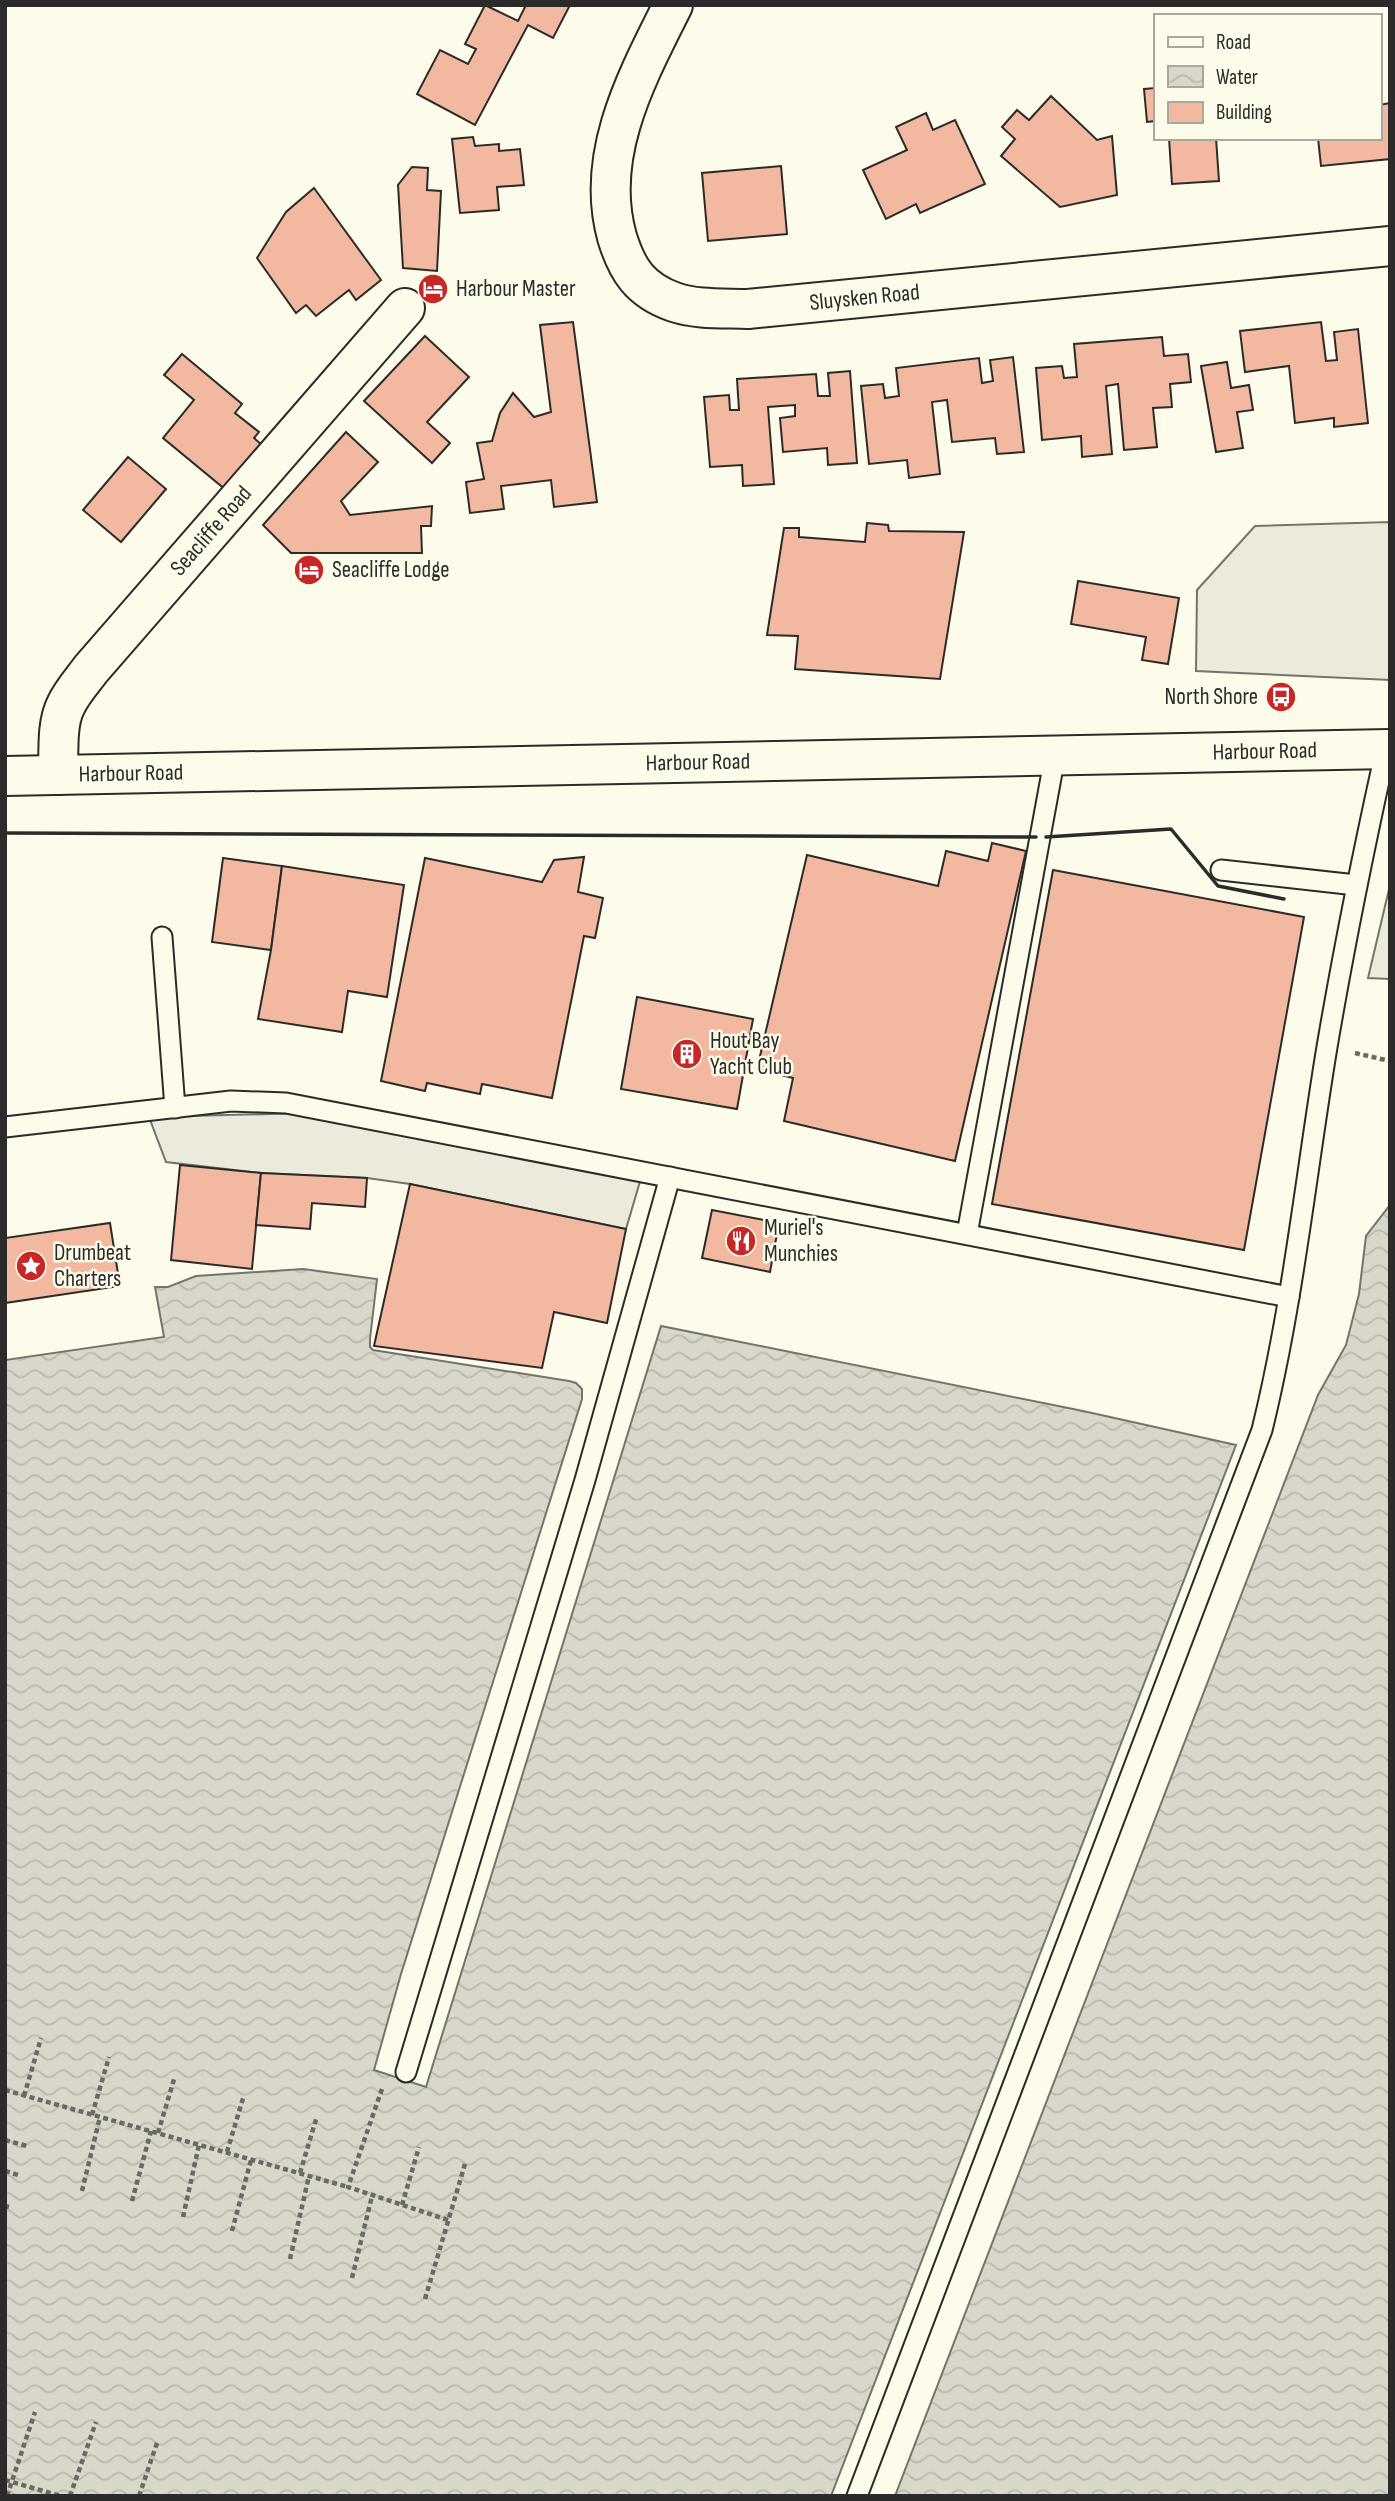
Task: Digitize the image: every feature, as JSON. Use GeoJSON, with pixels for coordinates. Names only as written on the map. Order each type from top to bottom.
{"type":"FeatureCollection","features":[{"type":"Feature","properties":{"kind":"street","name":"Sluysken Road"},"geometry":{"type":"LineString","coordinates":[[673,5],[623,114],[611,163],[611,213],[624,262],[634,276],[653,292],[675,303],[696,307],[748,309],[1390,246]]}},
{"type":"Feature","properties":{"kind":"street","name":"Seacliffe Road"},"geometry":{"type":"LineString","coordinates":[[58,775],[61,722],[64,707],[73,693],[405,308]]}},
{"type":"Feature","properties":{"kind":"street","name":"Harbour Road"},"geometry":{"type":"LineString","coordinates":[[5,776],[1388,749]]}},
{"type":"Feature","properties":{"kind":"lane"},"geometry":{"type":"LineString","coordinates":[[857,2496],[1262,1430],[1289,1297],[1327,1046],[1356,885],[1388,749]]}},
{"type":"Feature","properties":{"kind":"lane"},"geometry":{"type":"LineString","coordinates":[[967,1234],[1055,756]]}},
{"type":"Feature","properties":{"kind":"lane"},"geometry":{"type":"LineString","coordinates":[[1221,870],[1356,885]]}},
{"type":"Feature","properties":{"kind":"lane"},"geometry":{"type":"LineString","coordinates":[[162,937],[175,1108]]}},
{"type":"Feature","properties":{"kind":"lane"},"geometry":{"type":"LineString","coordinates":[[5,1127],[231,1101],[286,1103],[1289,1297]]}},
{"type":"Feature","properties":{"kind":"lane"},"geometry":{"type":"LineString","coordinates":[[406,2072],[585,1480],[670,1177]]}},
{"type":"Feature","properties":{"kind":"path"},"geometry":{"type":"LineString","coordinates":[[24,2095],[41,2038]]}},
{"type":"Feature","properties":{"kind":"path"},"geometry":{"type":"LineString","coordinates":[[92,2115],[108,2057]]}},
{"type":"Feature","properties":{"kind":"path"},"geometry":{"type":"LineString","coordinates":[[158,2133],[175,2076]]}},
{"type":"Feature","properties":{"kind":"path"},"geometry":{"type":"LineString","coordinates":[[348,2187],[385,2081]]}},
{"type":"Feature","properties":{"kind":"path"},"geometry":{"type":"LineString","coordinates":[[5,2090],[348,2187],[447,2220]]}},
{"type":"Feature","properties":{"kind":"path"},"geometry":{"type":"LineString","coordinates":[[227,2152],[244,2095]]}},
{"type":"Feature","properties":{"kind":"path"},"geometry":{"type":"LineString","coordinates":[[300,2173],[317,2116]]}},
{"type":"Feature","properties":{"kind":"path"},"geometry":{"type":"LineString","coordinates":[[82,2191],[100,2117]]}},
{"type":"Feature","properties":{"kind":"path"},"geometry":{"type":"LineString","coordinates":[[132,2201],[151,2131]]}},
{"type":"Feature","properties":{"kind":"path"},"geometry":{"type":"LineString","coordinates":[[5,2140],[27,2146]]}},
{"type":"Feature","properties":{"kind":"path"},"geometry":{"type":"LineString","coordinates":[[183,2217],[199,2145]]}},
{"type":"Feature","properties":{"kind":"path"},"geometry":{"type":"LineString","coordinates":[[402,2205],[419,2147]]}},
{"type":"Feature","properties":{"kind":"path"},"geometry":{"type":"LineString","coordinates":[[232,2231],[251,2160]]}},
{"type":"Feature","properties":{"kind":"path"},"geometry":{"type":"LineString","coordinates":[[425,2299],[465,2164]]}},
{"type":"Feature","properties":{"kind":"path"},"geometry":{"type":"LineString","coordinates":[[5,2171],[18,2175]]}},
{"type":"Feature","properties":{"kind":"path"},"geometry":{"type":"LineString","coordinates":[[290,2259],[309,2176]]}},
{"type":"Feature","properties":{"kind":"path"},"geometry":{"type":"LineString","coordinates":[[352,2278],[372,2196]]}},
{"type":"Feature","properties":{"kind":"path"},"geometry":{"type":"LineString","coordinates":[[7,2496],[35,2413]]}},
{"type":"Feature","properties":{"kind":"path"},"geometry":{"type":"LineString","coordinates":[[70,2496],[96,2422]]}},
{"type":"Feature","properties":{"kind":"path"},"geometry":{"type":"LineString","coordinates":[[139,2496],[157,2443]]}},
{"type":"Feature","properties":{"kind":"path"},"geometry":{"type":"LineString","coordinates":[[5,2480],[61,2496]]}},
{"type":"Feature","properties":{"kind":"shaded area"},"geometry":{"type":"Polygon","coordinates":[[[1390,522],[1390,680],[1196,671],[1197,590],[1255,526],[1390,522]]]}},
{"type":"Feature","properties":{"kind":"shaded area"},"geometry":{"type":"Polygon","coordinates":[[[1390,885],[1390,979],[1368,978],[1390,885]]]}},
{"type":"Feature","properties":{"kind":"shaded area"},"geometry":{"type":"Polygon","coordinates":[[[309,1113],[641,1178],[626,1229],[410,1184],[367,1178],[261,1173],[166,1162],[149,1117],[309,1113]]]}},
{"type":"Feature","properties":{"kind":"water"},"geometry":{"type":"Polygon","coordinates":[[[1390,1205],[1390,2496],[895,2496],[1318,1395],[1346,1345],[1359,1294],[1366,1236],[1390,1205]]]}},
{"type":"Feature","properties":{"kind":"water"},"geometry":{"type":"Polygon","coordinates":[[[303,1269],[377,1279],[370,1339],[370,1347],[373,1350],[569,1381],[582,1389],[582,1399],[401,1974],[374,2070],[426,2087],[661,1326],[1083,1411],[1236,1445],[831,2496],[5,2496],[5,1360],[164,1337],[155,1287],[168,1287],[196,1276],[303,1269]]]}},
{"type":"Feature","properties":{"kind":"building"},"geometry":{"type":"Polygon","coordinates":[[[485,5],[518,21],[526,5],[570,5],[553,38],[528,25],[475,125],[417,94],[440,50],[468,64],[476,49],[465,44],[485,5]]]}},
{"type":"Feature","properties":{"kind":"building"},"geometry":{"type":"Polygon","coordinates":[[[1154,88],[1154,121],[1147,122],[1144,89],[1154,88]]]}},
{"type":"Feature","properties":{"kind":"building"},"geometry":{"type":"Polygon","coordinates":[[[1051,96],[1097,140],[1112,136],[1117,195],[1060,207],[1001,156],[1015,139],[1002,127],[1017,110],[1029,120],[1051,96]]]}},
{"type":"Feature","properties":{"kind":"building"},"geometry":{"type":"Polygon","coordinates":[[[1390,103],[1390,159],[1321,166],[1318,140],[1381,140],[1381,105],[1390,103]]]}},
{"type":"Feature","properties":{"kind":"building"},"geometry":{"type":"Polygon","coordinates":[[[926,113],[933,130],[955,120],[985,184],[920,213],[916,204],[886,219],[863,170],[907,150],[896,127],[926,113]]]}},
{"type":"Feature","properties":{"kind":"building"},"geometry":{"type":"Polygon","coordinates":[[[473,137],[475,146],[499,144],[499,151],[520,149],[524,185],[497,187],[499,210],[460,213],[452,139],[473,137]]]}},
{"type":"Feature","properties":{"kind":"building"},"geometry":{"type":"Polygon","coordinates":[[[1169,140],[1216,140],[1219,181],[1172,184],[1169,140]]]}},
{"type":"Feature","properties":{"kind":"building"},"geometry":{"type":"Polygon","coordinates":[[[781,166],[787,234],[708,241],[702,173],[781,166]]]}},
{"type":"Feature","properties":{"kind":"building"},"geometry":{"type":"Polygon","coordinates":[[[412,167],[428,168],[427,190],[441,191],[437,271],[403,268],[398,185],[412,167]]]}},
{"type":"Feature","properties":{"kind":"building"},"geometry":{"type":"Polygon","coordinates":[[[314,188],[381,280],[356,300],[349,290],[316,316],[306,305],[296,313],[257,258],[286,212],[314,188]]]}},
{"type":"Feature","properties":{"kind":"building"},"geometry":{"type":"Polygon","coordinates":[[[573,322],[597,502],[554,507],[551,480],[501,486],[504,509],[470,513],[466,482],[484,479],[477,443],[492,441],[500,413],[513,393],[534,417],[551,412],[540,325],[573,322]]]}},
{"type":"Feature","properties":{"kind":"building"},"geometry":{"type":"Polygon","coordinates":[[[1321,322],[1326,361],[1337,360],[1334,332],[1358,329],[1368,423],[1334,427],[1334,418],[1295,423],[1289,366],[1245,372],[1240,331],[1321,322]]]}},
{"type":"Feature","properties":{"kind":"building"},"geometry":{"type":"Polygon","coordinates":[[[425,336],[469,377],[427,422],[450,443],[432,463],[364,401],[425,336]]]}},
{"type":"Feature","properties":{"kind":"building"},"geometry":{"type":"Polygon","coordinates":[[[1162,337],[1164,356],[1188,354],[1191,382],[1170,384],[1172,407],[1153,408],[1157,447],[1124,450],[1118,384],[1106,386],[1112,454],[1082,457],[1081,436],[1042,440],[1036,368],[1062,366],[1064,378],[1077,377],[1074,344],[1162,337]]]}},
{"type":"Feature","properties":{"kind":"building"},"geometry":{"type":"Polygon","coordinates":[[[182,354],[242,404],[235,413],[259,432],[254,438],[263,446],[226,490],[163,438],[194,400],[164,375],[182,354]]]}},
{"type":"Feature","properties":{"kind":"building"},"geometry":{"type":"Polygon","coordinates":[[[1013,357],[1024,452],[997,454],[995,438],[952,442],[947,400],[932,402],[940,474],[909,478],[907,460],[869,464],[861,386],[883,384],[885,398],[899,396],[896,368],[979,358],[982,383],[993,381],[990,360],[1013,357]]]}},
{"type":"Feature","properties":{"kind":"building"},"geometry":{"type":"Polygon","coordinates":[[[1227,362],[1231,388],[1249,385],[1253,410],[1237,412],[1243,448],[1216,452],[1201,366],[1227,362]]]}},
{"type":"Feature","properties":{"kind":"building"},"geometry":{"type":"Polygon","coordinates":[[[850,371],[857,463],[828,465],[827,448],[783,452],[780,418],[795,416],[795,405],[768,407],[774,484],[743,486],[742,465],[710,467],[704,397],[729,395],[730,410],[739,410],[737,379],[816,374],[818,396],[830,396],[828,373],[850,371]]]}},
{"type":"Feature","properties":{"kind":"building"},"geometry":{"type":"Polygon","coordinates":[[[346,432],[378,462],[341,501],[350,515],[432,506],[431,526],[421,526],[422,553],[291,553],[263,525],[346,432]]]}},
{"type":"Feature","properties":{"kind":"building"},"geometry":{"type":"Polygon","coordinates":[[[128,457],[166,489],[121,542],[83,510],[128,457]]]}},
{"type":"Feature","properties":{"kind":"building"},"geometry":{"type":"Polygon","coordinates":[[[867,523],[888,525],[889,531],[964,532],[940,679],[795,669],[798,636],[767,635],[784,528],[799,528],[799,537],[865,542],[867,523]]]}},
{"type":"Feature","properties":{"kind":"building"},"geometry":{"type":"Polygon","coordinates":[[[1078,581],[1179,598],[1168,664],[1142,660],[1146,637],[1071,624],[1078,581]]]}},
{"type":"Feature","properties":{"kind":"building"},"geometry":{"type":"Polygon","coordinates":[[[992,843],[1026,851],[955,1161],[784,1121],[793,1078],[757,1069],[807,855],[938,886],[946,851],[988,861],[992,843]]]}},
{"type":"Feature","properties":{"kind":"building"},"geometry":{"type":"Polygon","coordinates":[[[584,857],[578,892],[603,898],[595,938],[584,936],[552,1098],[482,1084],[480,1094],[427,1083],[425,1091],[381,1081],[425,858],[542,882],[554,860],[584,857]]]}},
{"type":"Feature","properties":{"kind":"building"},"geometry":{"type":"Polygon","coordinates":[[[223,858],[282,866],[271,950],[212,942],[223,858]]]}},
{"type":"Feature","properties":{"kind":"building"},"geometry":{"type":"Polygon","coordinates":[[[282,866],[404,885],[387,997],[348,991],[342,1032],[258,1019],[271,950],[282,866]]]}},
{"type":"Feature","properties":{"kind":"building"},"geometry":{"type":"Polygon","coordinates":[[[1053,870],[1304,917],[1244,1250],[992,1204],[1053,870]]]}},
{"type":"Feature","properties":{"kind":"building","name":"Hout Bay Yacht Club"},"geometry":{"type":"Polygon","coordinates":[[[637,997],[753,1019],[737,1109],[621,1089],[637,997]]]}},
{"type":"Feature","properties":{"kind":"building"},"geometry":{"type":"Polygon","coordinates":[[[180,1165],[261,1173],[252,1269],[171,1260],[180,1165]]]}},
{"type":"Feature","properties":{"kind":"building"},"geometry":{"type":"Polygon","coordinates":[[[261,1173],[367,1178],[365,1207],[312,1203],[310,1229],[256,1225],[261,1173]]]}},
{"type":"Feature","properties":{"kind":"building"},"geometry":{"type":"Polygon","coordinates":[[[410,1184],[626,1229],[607,1323],[554,1312],[542,1368],[374,1346],[410,1184]]]}},
{"type":"Feature","properties":{"kind":"building","name":"Muriel's Munchies"},"geometry":{"type":"Polygon","coordinates":[[[712,1210],[779,1223],[770,1272],[702,1258],[712,1210]]]}},
{"type":"Feature","properties":{"kind":"building"},"geometry":{"type":"Polygon","coordinates":[[[110,1223],[120,1286],[5,1303],[5,1238],[110,1223]]]}},
{"type":"Feature","properties":{"kind":"wall"},"geometry":{"type":"LineString","coordinates":[[1046,837],[1171,829],[1218,886],[1284,899]]}},
{"type":"Feature","properties":{"kind":"wall"},"geometry":{"type":"LineString","coordinates":[[5,833],[1036,837]]}},
{"type":"Feature","properties":{"kind":"place","name":"Harbour Master"},"geometry":{"type":"Point","coordinates":[433,289]}},
{"type":"Feature","properties":{"kind":"place","name":"Seacliffe Lodge"},"geometry":{"type":"Point","coordinates":[309,570]}},
{"type":"Feature","properties":{"kind":"place","name":"North Shore"},"geometry":{"type":"Point","coordinates":[1281,697]}},
{"type":"Feature","properties":{"kind":"place","name":"Hout Bay Yacht Club"},"geometry":{"type":"Point","coordinates":[687,1054]}},
{"type":"Feature","properties":{"kind":"place","name":"Muriel's Munchies"},"geometry":{"type":"Point","coordinates":[741,1241]}},
{"type":"Feature","properties":{"kind":"place","name":"Drumbeat Charters"},"geometry":{"type":"Point","coordinates":[31,1266]}}]}
